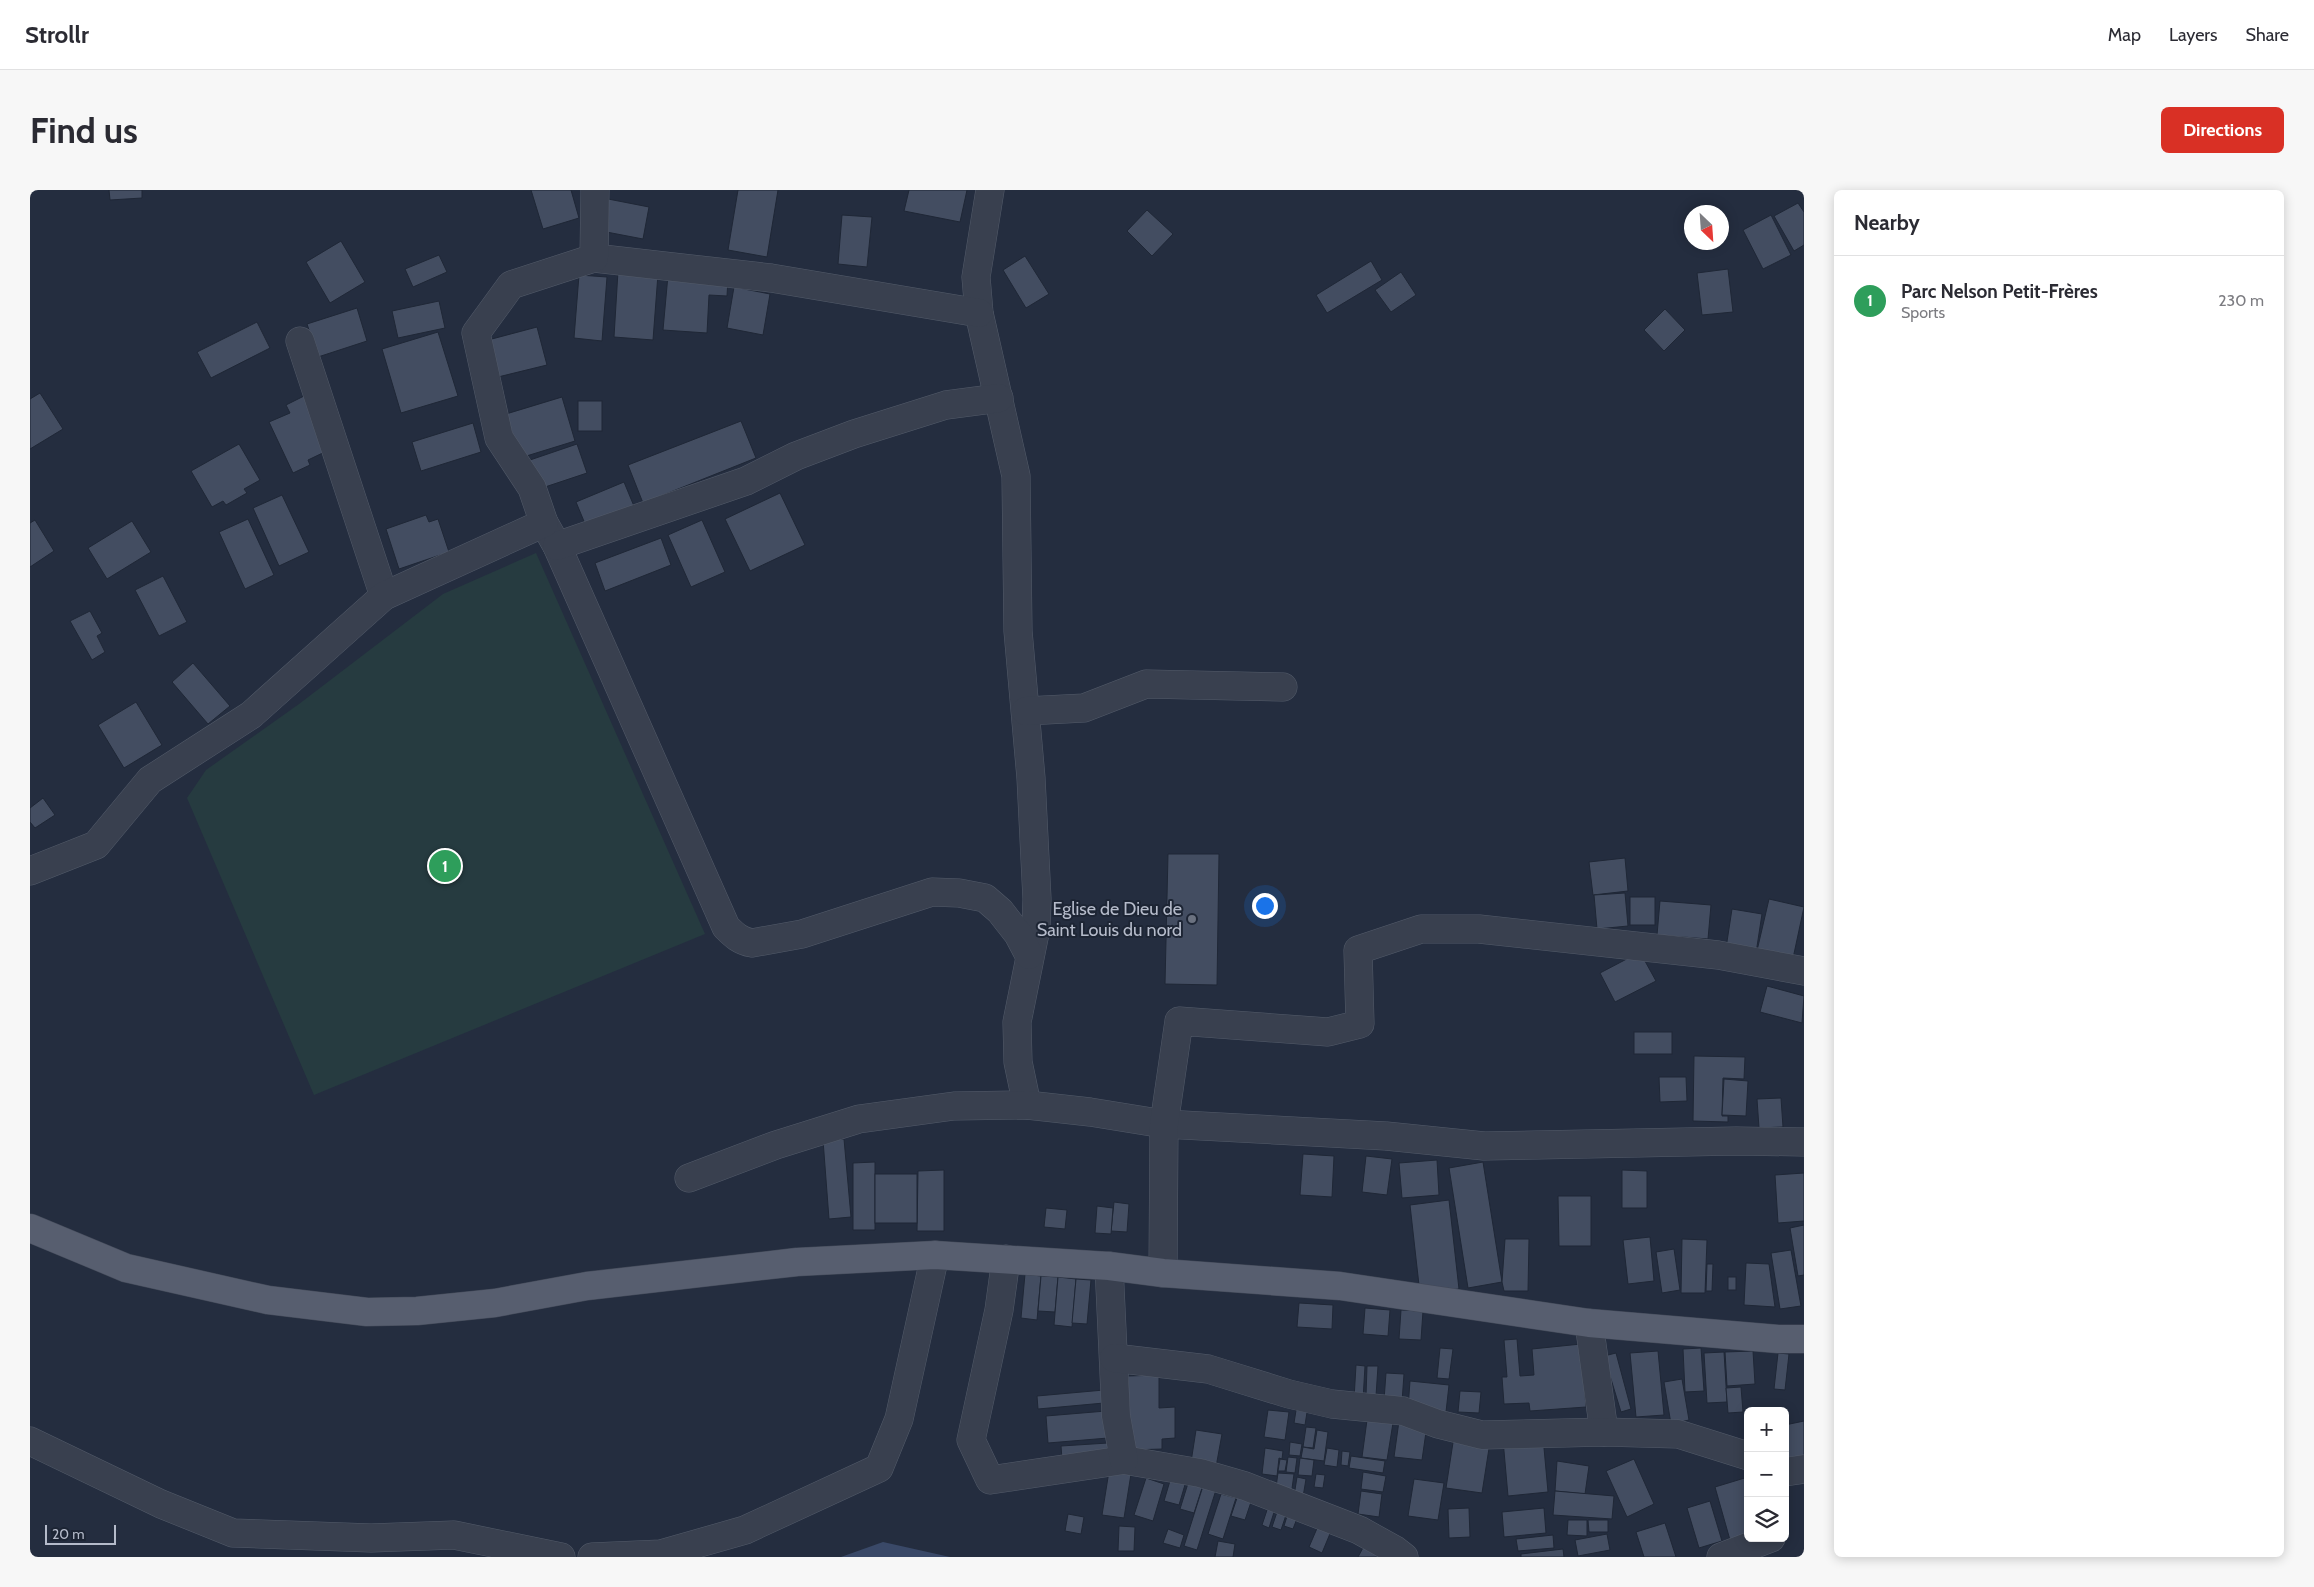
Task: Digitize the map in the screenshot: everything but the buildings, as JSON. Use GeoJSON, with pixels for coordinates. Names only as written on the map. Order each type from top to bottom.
{"type":"FeatureCollection","features":[{"type":"Feature","properties":{"kind":"main road"},"geometry":{"type":"LineString","coordinates":[[30,1228],[126,1268],[268,1300],[367,1312],[417,1311],[495,1303],[587,1286],[798,1262],[935,1255],[1109,1266],[1163,1273],[1340,1286],[1589,1323],[1778,1339],[1804,1339]]}},
{"type":"Feature","properties":{"kind":"street"},"geometry":{"type":"LineString","coordinates":[[594,258],[595,190]]}},
{"type":"Feature","properties":{"kind":"street"},"geometry":{"type":"LineString","coordinates":[[990,190],[976,277],[979,313],[1016,476],[1018,631],[1026,711],[1037,899],[1036,928],[1029,955],[1017,1022],[1018,1062],[1027,1105]]}},
{"type":"Feature","properties":{"kind":"street"},"geometry":{"type":"LineString","coordinates":[[979,313],[771,278],[594,258],[511,285],[476,333],[498,438],[532,488],[550,534],[726,927],[737,937],[752,943],[802,934],[932,892],[959,893],[985,898],[1000,911],[1018,934],[1029,955]]}},
{"type":"Feature","properties":{"kind":"street"},"geometry":{"type":"LineString","coordinates":[[300,341],[384,596]]}},
{"type":"Feature","properties":{"kind":"street"},"geometry":{"type":"LineString","coordinates":[[30,871],[96,845],[150,780],[251,715],[384,596],[550,534],[746,481],[796,456],[854,434],[946,405],[999,398]]}},
{"type":"Feature","properties":{"kind":"street"},"geometry":{"type":"LineString","coordinates":[[1026,711],[1084,708],[1146,684],[1284,687]]}},
{"type":"Feature","properties":{"kind":"street"},"geometry":{"type":"LineString","coordinates":[[1163,1273],[1164,1124],[1178,1021],[1328,1032],[1360,1024],[1358,950],[1421,929],[1479,929],[1560,937],[1718,955],[1804,970]]}},
{"type":"Feature","properties":{"kind":"street"},"geometry":{"type":"LineString","coordinates":[[689,1178],[776,1145],[859,1119],[954,1106],[1027,1105],[1090,1112],[1164,1124],[1386,1136],[1484,1146],[1736,1141],[1804,1142]]}},
{"type":"Feature","properties":{"kind":"street"},"geometry":{"type":"LineString","coordinates":[[592,1557],[661,1554],[745,1530],[879,1468],[899,1419],[935,1255]]}},
{"type":"Feature","properties":{"kind":"street"},"geometry":{"type":"LineString","coordinates":[[1006,1259],[996,1328],[971,1440],[990,1480],[1124,1460],[1200,1473],[1245,1486],[1359,1530],[1404,1557]]}},
{"type":"Feature","properties":{"kind":"street"},"geometry":{"type":"LineString","coordinates":[[1109,1266],[1116,1416],[1124,1460]]}},
{"type":"Feature","properties":{"kind":"street"},"geometry":{"type":"LineString","coordinates":[[1589,1323],[1604,1432]]}},
{"type":"Feature","properties":{"kind":"street"},"geometry":{"type":"LineString","coordinates":[[1114,1358],[1208,1369],[1289,1394],[1332,1404],[1403,1411],[1438,1424],[1482,1435],[1604,1432],[1678,1434],[1744,1455]]}},
{"type":"Feature","properties":{"kind":"street"},"geometry":{"type":"LineString","coordinates":[[30,1441],[161,1504],[232,1533],[371,1538],[454,1535],[561,1557]]}},
{"type":"Feature","properties":{"kind":"street"},"geometry":{"type":"LineString","coordinates":[[1789,1471],[1804,1469]]}},
{"type":"Feature","properties":{"kind":"street"},"geometry":{"type":"LineString","coordinates":[[1721,1557],[1760,1542]]}},
{"type":"Feature","properties":{"kind":"green space"},"geometry":{"type":"Polygon","coordinates":[[[536,553],[705,934],[314,1095],[187,798],[206,770],[299,704],[443,594],[536,553]]]}},
{"type":"Feature","properties":{"kind":"water"},"geometry":{"type":"Polygon","coordinates":[[[883,1542],[950,1557],[841,1557],[883,1542]]]}},
{"type":"Feature","properties":{"kind":"place","name":"Parc Nelson Petit-Frères"},"geometry":{"type":"Point","coordinates":[445,866]}},
{"type":"Feature","properties":{"kind":"place","name":"Eglise de Dieu de Saint Louis du nord"},"geometry":{"type":"Point","coordinates":[1192,919]}}]}
